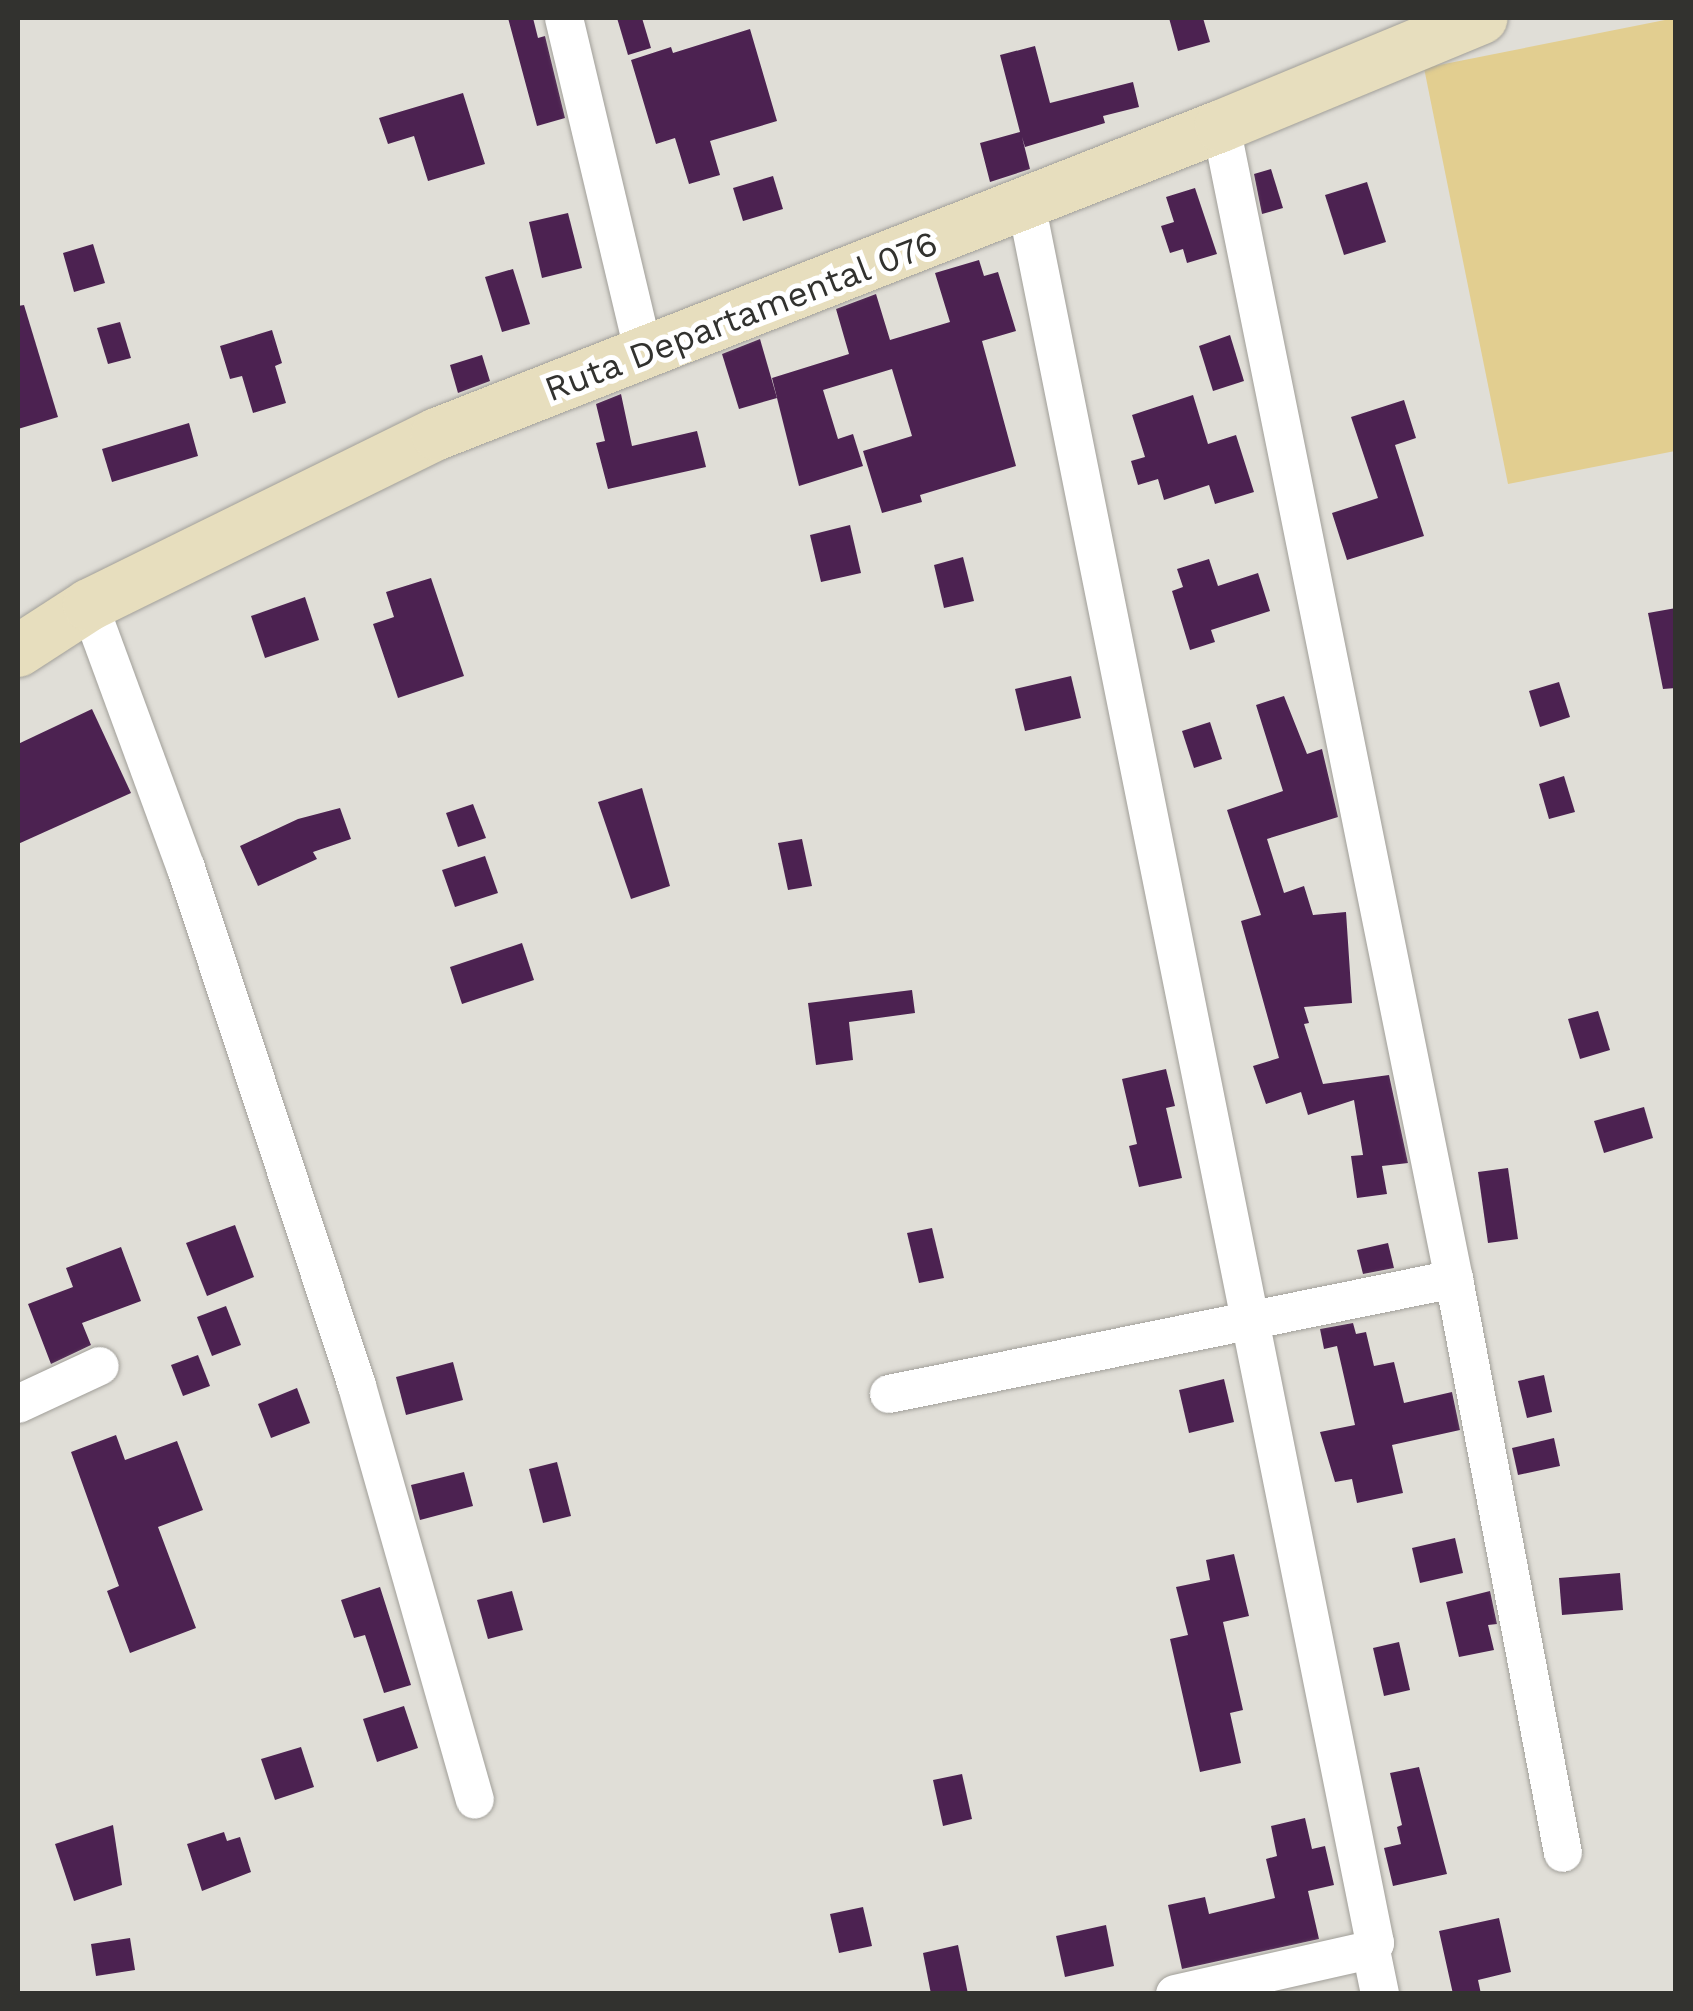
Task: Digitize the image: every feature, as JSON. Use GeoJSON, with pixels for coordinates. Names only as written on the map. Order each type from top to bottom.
{"type":"FeatureCollection","features":[{"type":"Feature","properties":{"kind":"main road","name":"Ruta Departamental 076"},"geometry":{"type":"LineString","coordinates":[[18,650],[88,605],[437,434],[1221,126],[1482,18]]}},
{"type":"Feature","properties":{"kind":"street"},"geometry":{"type":"LineString","coordinates":[[564,18],[644,354]]}},
{"type":"Feature","properties":{"kind":"street"},"geometry":{"type":"LineString","coordinates":[[1221,126],[1454,1279],[1563,1853]]}},
{"type":"Feature","properties":{"kind":"street"},"geometry":{"type":"LineString","coordinates":[[1026,203],[1375,1942],[1371,1950],[1380,1994]]}},
{"type":"Feature","properties":{"kind":"street"},"geometry":{"type":"LineString","coordinates":[[88,605],[186,868],[357,1386],[475,1800]]}},
{"type":"Feature","properties":{"kind":"street"},"geometry":{"type":"LineString","coordinates":[[889,1394],[1454,1279]]}},
{"type":"Feature","properties":{"kind":"street"},"geometry":{"type":"LineString","coordinates":[[18,1404],[100,1366]]}},
{"type":"Feature","properties":{"kind":"street"},"geometry":{"type":"LineString","coordinates":[[1175,1994],[1371,1950]]}},
{"type":"Feature","properties":{"kind":"shaded area"},"geometry":{"type":"Polygon","coordinates":[[[1675,18],[1675,451],[1508,484],[1424,68],[1675,18]]]}},
{"type":"Feature","properties":{"kind":"building"},"geometry":{"type":"Polygon","coordinates":[[[508,18],[533,18],[538,38],[545,36],[565,118],[537,126],[508,18]]]}},
{"type":"Feature","properties":{"kind":"building"},"geometry":{"type":"Polygon","coordinates":[[[617,18],[642,18],[651,48],[628,55],[617,18]]]}},
{"type":"Feature","properties":{"kind":"building"},"geometry":{"type":"Polygon","coordinates":[[[1169,18],[1203,18],[1210,42],[1178,51],[1169,18]]]}},
{"type":"Feature","properties":{"kind":"building"},"geometry":{"type":"Polygon","coordinates":[[[750,29],[777,121],[710,141],[720,175],[689,184],[675,138],[656,144],[631,60],[671,47],[673,53],[750,29]]]}},
{"type":"Feature","properties":{"kind":"building"},"geometry":{"type":"Polygon","coordinates":[[[1035,46],[1050,103],[1133,82],[1139,107],[1103,116],[1105,123],[1025,147],[1022,137],[1030,169],[990,182],[980,143],[1020,132],[1000,55],[1035,46]]]}},
{"type":"Feature","properties":{"kind":"building"},"geometry":{"type":"Polygon","coordinates":[[[463,93],[485,164],[428,181],[414,136],[388,144],[379,118],[463,93]]]}},
{"type":"Feature","properties":{"kind":"building"},"geometry":{"type":"Polygon","coordinates":[[[1271,169],[1283,208],[1262,214],[1254,174],[1271,169]]]}},
{"type":"Feature","properties":{"kind":"building"},"geometry":{"type":"Polygon","coordinates":[[[773,176],[783,209],[743,221],[733,188],[773,176]]]}},
{"type":"Feature","properties":{"kind":"building"},"geometry":{"type":"Polygon","coordinates":[[[1367,182],[1386,242],[1344,255],[1325,195],[1367,182]]]}},
{"type":"Feature","properties":{"kind":"building"},"geometry":{"type":"Polygon","coordinates":[[[1195,188],[1217,254],[1187,263],[1183,249],[1170,253],[1161,226],[1174,222],[1166,197],[1195,188]]]}},
{"type":"Feature","properties":{"kind":"building"},"geometry":{"type":"Polygon","coordinates":[[[568,213],[582,268],[542,278],[529,222],[568,213]]]}},
{"type":"Feature","properties":{"kind":"building"},"geometry":{"type":"Polygon","coordinates":[[[93,244],[105,283],[74,292],[63,253],[93,244]]]}},
{"type":"Feature","properties":{"kind":"building"},"geometry":{"type":"Polygon","coordinates":[[[979,260],[984,276],[998,272],[1016,331],[982,341],[1016,466],[920,495],[922,502],[882,513],[863,451],[912,436],[892,369],[823,390],[838,439],[853,434],[863,466],[799,486],[772,378],[849,354],[836,309],[876,294],[890,340],[950,322],[935,273],[979,260]]]}},
{"type":"Feature","properties":{"kind":"building"},"geometry":{"type":"Polygon","coordinates":[[[513,269],[530,324],[502,332],[485,277],[513,269]]]}},
{"type":"Feature","properties":{"kind":"building"},"geometry":{"type":"Polygon","coordinates":[[[24,305],[58,417],[18,429],[18,306],[24,305]]]}},
{"type":"Feature","properties":{"kind":"building"},"geometry":{"type":"Polygon","coordinates":[[[120,322],[131,358],[108,364],[97,328],[120,322]]]}},
{"type":"Feature","properties":{"kind":"building"},"geometry":{"type":"Polygon","coordinates":[[[272,330],[282,363],[275,366],[286,403],[253,413],[242,376],[230,379],[220,346],[272,330]]]}},
{"type":"Feature","properties":{"kind":"building"},"geometry":{"type":"Polygon","coordinates":[[[1230,335],[1244,381],[1213,391],[1199,346],[1230,335]]]}},
{"type":"Feature","properties":{"kind":"building"},"geometry":{"type":"Polygon","coordinates":[[[760,339],[777,398],[739,409],[722,354],[760,339]]]}},
{"type":"Feature","properties":{"kind":"building"},"geometry":{"type":"Polygon","coordinates":[[[482,355],[490,381],[458,393],[450,365],[482,355]]]}},
{"type":"Feature","properties":{"kind":"building"},"geometry":{"type":"Polygon","coordinates":[[[621,394],[632,446],[697,431],[706,467],[608,489],[596,443],[605,441],[596,404],[621,394]]]}},
{"type":"Feature","properties":{"kind":"building"},"geometry":{"type":"Polygon","coordinates":[[[1193,395],[1208,444],[1236,435],[1254,492],[1215,504],[1209,485],[1164,500],[1158,479],[1138,485],[1131,461],[1145,457],[1132,415],[1193,395]]]}},
{"type":"Feature","properties":{"kind":"building"},"geometry":{"type":"Polygon","coordinates":[[[1404,400],[1416,438],[1395,445],[1424,536],[1347,560],[1332,513],[1378,498],[1351,417],[1404,400]]]}},
{"type":"Feature","properties":{"kind":"building"},"geometry":{"type":"Polygon","coordinates":[[[189,423],[198,456],[112,482],[102,449],[189,423]]]}},
{"type":"Feature","properties":{"kind":"building"},"geometry":{"type":"Polygon","coordinates":[[[850,525],[861,573],[821,582],[810,535],[850,525]]]}},
{"type":"Feature","properties":{"kind":"building"},"geometry":{"type":"Polygon","coordinates":[[[963,557],[974,601],[944,608],[934,565],[963,557]]]}},
{"type":"Feature","properties":{"kind":"building"},"geometry":{"type":"Polygon","coordinates":[[[1209,559],[1218,586],[1258,573],[1270,611],[1211,630],[1215,642],[1190,650],[1172,591],[1183,587],[1177,569],[1209,559]]]}},
{"type":"Feature","properties":{"kind":"building"},"geometry":{"type":"Polygon","coordinates":[[[431,578],[464,676],[398,698],[373,624],[394,617],[386,592],[431,578]]]}},
{"type":"Feature","properties":{"kind":"building"},"geometry":{"type":"Polygon","coordinates":[[[305,597],[319,640],[265,658],[251,616],[305,597]]]}},
{"type":"Feature","properties":{"kind":"building"},"geometry":{"type":"Polygon","coordinates":[[[1676,608],[1676,688],[1663,689],[1648,613],[1676,608]]]}},
{"type":"Feature","properties":{"kind":"building"},"geometry":{"type":"Polygon","coordinates":[[[1071,676],[1081,718],[1025,731],[1015,689],[1071,676]]]}},
{"type":"Feature","properties":{"kind":"building"},"geometry":{"type":"Polygon","coordinates":[[[1559,682],[1570,717],[1540,727],[1529,691],[1559,682]]]}},
{"type":"Feature","properties":{"kind":"building"},"geometry":{"type":"Polygon","coordinates":[[[1284,696],[1307,754],[1322,749],[1338,817],[1267,839],[1284,893],[1304,886],[1313,915],[1346,912],[1352,1003],[1304,1007],[1309,1023],[1304,1024],[1323,1084],[1389,1075],[1408,1163],[1382,1166],[1387,1194],[1357,1198],[1351,1156],[1363,1155],[1354,1100],[1308,1115],[1301,1092],[1266,1104],[1253,1066],[1279,1058],[1241,921],[1261,915],[1227,810],[1283,791],[1256,705],[1284,696]]]}},
{"type":"Feature","properties":{"kind":"building"},"geometry":{"type":"Polygon","coordinates":[[[92,709],[131,793],[18,844],[18,744],[92,709]]]}},
{"type":"Feature","properties":{"kind":"building"},"geometry":{"type":"Polygon","coordinates":[[[1210,722],[1222,759],[1194,768],[1182,731],[1210,722]]]}},
{"type":"Feature","properties":{"kind":"building"},"geometry":{"type":"Polygon","coordinates":[[[1564,776],[1575,812],[1549,819],[1539,784],[1564,776]]]}},
{"type":"Feature","properties":{"kind":"building"},"geometry":{"type":"Polygon","coordinates":[[[642,788],[670,886],[631,899],[598,802],[642,788]]]}},
{"type":"Feature","properties":{"kind":"building"},"geometry":{"type":"Polygon","coordinates":[[[473,804],[486,838],[458,847],[446,813],[473,804]]]}},
{"type":"Feature","properties":{"kind":"building"},"geometry":{"type":"Polygon","coordinates":[[[340,808],[351,839],[313,852],[317,859],[258,886],[240,846],[298,819],[340,808]]]}},
{"type":"Feature","properties":{"kind":"building"},"geometry":{"type":"Polygon","coordinates":[[[802,839],[812,886],[788,890],[778,843],[802,839]]]}},
{"type":"Feature","properties":{"kind":"building"},"geometry":{"type":"Polygon","coordinates":[[[485,856],[498,893],[455,907],[442,870],[485,856]]]}},
{"type":"Feature","properties":{"kind":"building"},"geometry":{"type":"Polygon","coordinates":[[[522,943],[534,980],[462,1004],[450,967],[522,943]]]}},
{"type":"Feature","properties":{"kind":"building"},"geometry":{"type":"Polygon","coordinates":[[[912,990],[915,1013],[849,1022],[853,1060],[816,1065],[808,1003],[912,990]]]}},
{"type":"Feature","properties":{"kind":"building"},"geometry":{"type":"Polygon","coordinates":[[[1598,1011],[1610,1050],[1580,1059],[1568,1019],[1598,1011]]]}},
{"type":"Feature","properties":{"kind":"building"},"geometry":{"type":"Polygon","coordinates":[[[1166,1069],[1175,1106],[1166,1108],[1182,1178],[1139,1187],[1129,1146],[1137,1144],[1122,1079],[1166,1069]]]}},
{"type":"Feature","properties":{"kind":"building"},"geometry":{"type":"Polygon","coordinates":[[[1644,1107],[1653,1138],[1604,1153],[1594,1121],[1644,1107]]]}},
{"type":"Feature","properties":{"kind":"building"},"geometry":{"type":"Polygon","coordinates":[[[1508,1168],[1518,1239],[1488,1243],[1478,1172],[1508,1168]]]}},
{"type":"Feature","properties":{"kind":"building"},"geometry":{"type":"Polygon","coordinates":[[[235,1225],[254,1277],[207,1296],[186,1243],[235,1225]]]}},
{"type":"Feature","properties":{"kind":"building"},"geometry":{"type":"Polygon","coordinates":[[[932,1228],[944,1278],[919,1283],[907,1233],[932,1228]]]}},
{"type":"Feature","properties":{"kind":"building"},"geometry":{"type":"Polygon","coordinates":[[[1388,1243],[1394,1268],[1363,1274],[1357,1250],[1388,1243]]]}},
{"type":"Feature","properties":{"kind":"building"},"geometry":{"type":"Polygon","coordinates":[[[121,1247],[141,1301],[82,1323],[91,1345],[51,1364],[28,1304],[73,1287],[66,1268],[121,1247]]]}},
{"type":"Feature","properties":{"kind":"building"},"geometry":{"type":"Polygon","coordinates":[[[226,1306],[241,1345],[212,1356],[197,1317],[226,1306]]]}},
{"type":"Feature","properties":{"kind":"building"},"geometry":{"type":"Polygon","coordinates":[[[1353,1323],[1356,1334],[1366,1332],[1374,1366],[1394,1362],[1404,1403],[1452,1392],[1460,1430],[1392,1445],[1403,1493],[1357,1503],[1352,1479],[1335,1482],[1320,1432],[1355,1425],[1337,1346],[1324,1349],[1320,1329],[1353,1323]]]}},
{"type":"Feature","properties":{"kind":"building"},"geometry":{"type":"Polygon","coordinates":[[[198,1355],[210,1386],[183,1396],[171,1365],[198,1355]]]}},
{"type":"Feature","properties":{"kind":"building"},"geometry":{"type":"Polygon","coordinates":[[[453,1362],[463,1400],[406,1415],[396,1377],[453,1362]]]}},
{"type":"Feature","properties":{"kind":"building"},"geometry":{"type":"Polygon","coordinates":[[[1544,1375],[1552,1412],[1527,1418],[1518,1381],[1544,1375]]]}},
{"type":"Feature","properties":{"kind":"building"},"geometry":{"type":"Polygon","coordinates":[[[1224,1379],[1234,1422],[1189,1433],[1179,1390],[1224,1379]]]}},
{"type":"Feature","properties":{"kind":"building"},"geometry":{"type":"Polygon","coordinates":[[[297,1388],[310,1423],[271,1438],[258,1404],[297,1388]]]}},
{"type":"Feature","properties":{"kind":"building"},"geometry":{"type":"Polygon","coordinates":[[[116,1435],[125,1460],[177,1441],[203,1510],[158,1527],[196,1628],[130,1653],[107,1591],[119,1586],[71,1452],[116,1435]]]}},
{"type":"Feature","properties":{"kind":"building"},"geometry":{"type":"Polygon","coordinates":[[[1554,1438],[1560,1466],[1518,1475],[1512,1448],[1554,1438]]]}},
{"type":"Feature","properties":{"kind":"building"},"geometry":{"type":"Polygon","coordinates":[[[557,1462],[571,1516],[543,1523],[529,1469],[557,1462]]]}},
{"type":"Feature","properties":{"kind":"building"},"geometry":{"type":"Polygon","coordinates":[[[464,1472],[473,1506],[420,1520],[411,1485],[464,1472]]]}},
{"type":"Feature","properties":{"kind":"building"},"geometry":{"type":"Polygon","coordinates":[[[1455,1538],[1463,1573],[1420,1583],[1412,1548],[1455,1538]]]}},
{"type":"Feature","properties":{"kind":"building"},"geometry":{"type":"Polygon","coordinates":[[[1234,1554],[1249,1616],[1223,1622],[1243,1710],[1230,1713],[1241,1763],[1200,1772],[1170,1639],[1188,1635],[1176,1587],[1210,1580],[1206,1560],[1234,1554]]]}},
{"type":"Feature","properties":{"kind":"building"},"geometry":{"type":"Polygon","coordinates":[[[1620,1573],[1623,1610],[1562,1615],[1559,1578],[1620,1573]]]}},
{"type":"Feature","properties":{"kind":"building"},"geometry":{"type":"Polygon","coordinates":[[[380,1587],[411,1685],[384,1693],[365,1635],[354,1638],[341,1600],[380,1587]]]}},
{"type":"Feature","properties":{"kind":"building"},"geometry":{"type":"Polygon","coordinates":[[[512,1591],[523,1630],[488,1639],[477,1600],[512,1591]]]}},
{"type":"Feature","properties":{"kind":"building"},"geometry":{"type":"Polygon","coordinates":[[[1490,1591],[1497,1624],[1488,1625],[1494,1650],[1459,1657],[1446,1602],[1490,1591]]]}},
{"type":"Feature","properties":{"kind":"building"},"geometry":{"type":"Polygon","coordinates":[[[1399,1642],[1410,1690],[1384,1696],[1373,1648],[1399,1642]]]}},
{"type":"Feature","properties":{"kind":"building"},"geometry":{"type":"Polygon","coordinates":[[[404,1706],[418,1748],[377,1762],[363,1719],[404,1706]]]}},
{"type":"Feature","properties":{"kind":"building"},"geometry":{"type":"Polygon","coordinates":[[[301,1747],[314,1787],[275,1800],[261,1759],[301,1747]]]}},
{"type":"Feature","properties":{"kind":"building"},"geometry":{"type":"Polygon","coordinates":[[[1419,1767],[1447,1874],[1393,1886],[1384,1848],[1401,1844],[1397,1827],[1402,1825],[1390,1773],[1419,1767]]]}},
{"type":"Feature","properties":{"kind":"building"},"geometry":{"type":"Polygon","coordinates":[[[962,1774],[972,1819],[943,1826],[933,1780],[962,1774]]]}},
{"type":"Feature","properties":{"kind":"building"},"geometry":{"type":"Polygon","coordinates":[[[1305,1818],[1312,1849],[1325,1846],[1334,1885],[1308,1891],[1319,1939],[1182,1969],[1168,1905],[1205,1897],[1209,1914],[1275,1898],[1266,1859],[1277,1856],[1271,1826],[1305,1818]]]}},
{"type":"Feature","properties":{"kind":"building"},"geometry":{"type":"Polygon","coordinates":[[[113,1825],[122,1885],[74,1901],[55,1844],[113,1825]]]}},
{"type":"Feature","properties":{"kind":"building"},"geometry":{"type":"Polygon","coordinates":[[[224,1832],[227,1841],[240,1837],[251,1872],[202,1891],[187,1844],[224,1832]]]}},
{"type":"Feature","properties":{"kind":"building"},"geometry":{"type":"Polygon","coordinates":[[[863,1907],[872,1946],[839,1953],[830,1914],[863,1907]]]}},
{"type":"Feature","properties":{"kind":"building"},"geometry":{"type":"Polygon","coordinates":[[[1499,1918],[1511,1972],[1478,1980],[1481,1994],[1453,1994],[1439,1931],[1499,1918]]]}},
{"type":"Feature","properties":{"kind":"building"},"geometry":{"type":"Polygon","coordinates":[[[1106,1925],[1114,1966],[1065,1977],[1056,1936],[1106,1925]]]}},
{"type":"Feature","properties":{"kind":"building"},"geometry":{"type":"Polygon","coordinates":[[[130,1938],[135,1970],[96,1976],[91,1944],[130,1938]]]}},
{"type":"Feature","properties":{"kind":"building"},"geometry":{"type":"Polygon","coordinates":[[[958,1945],[968,1994],[931,1994],[923,1953],[958,1945]]]}}]}
